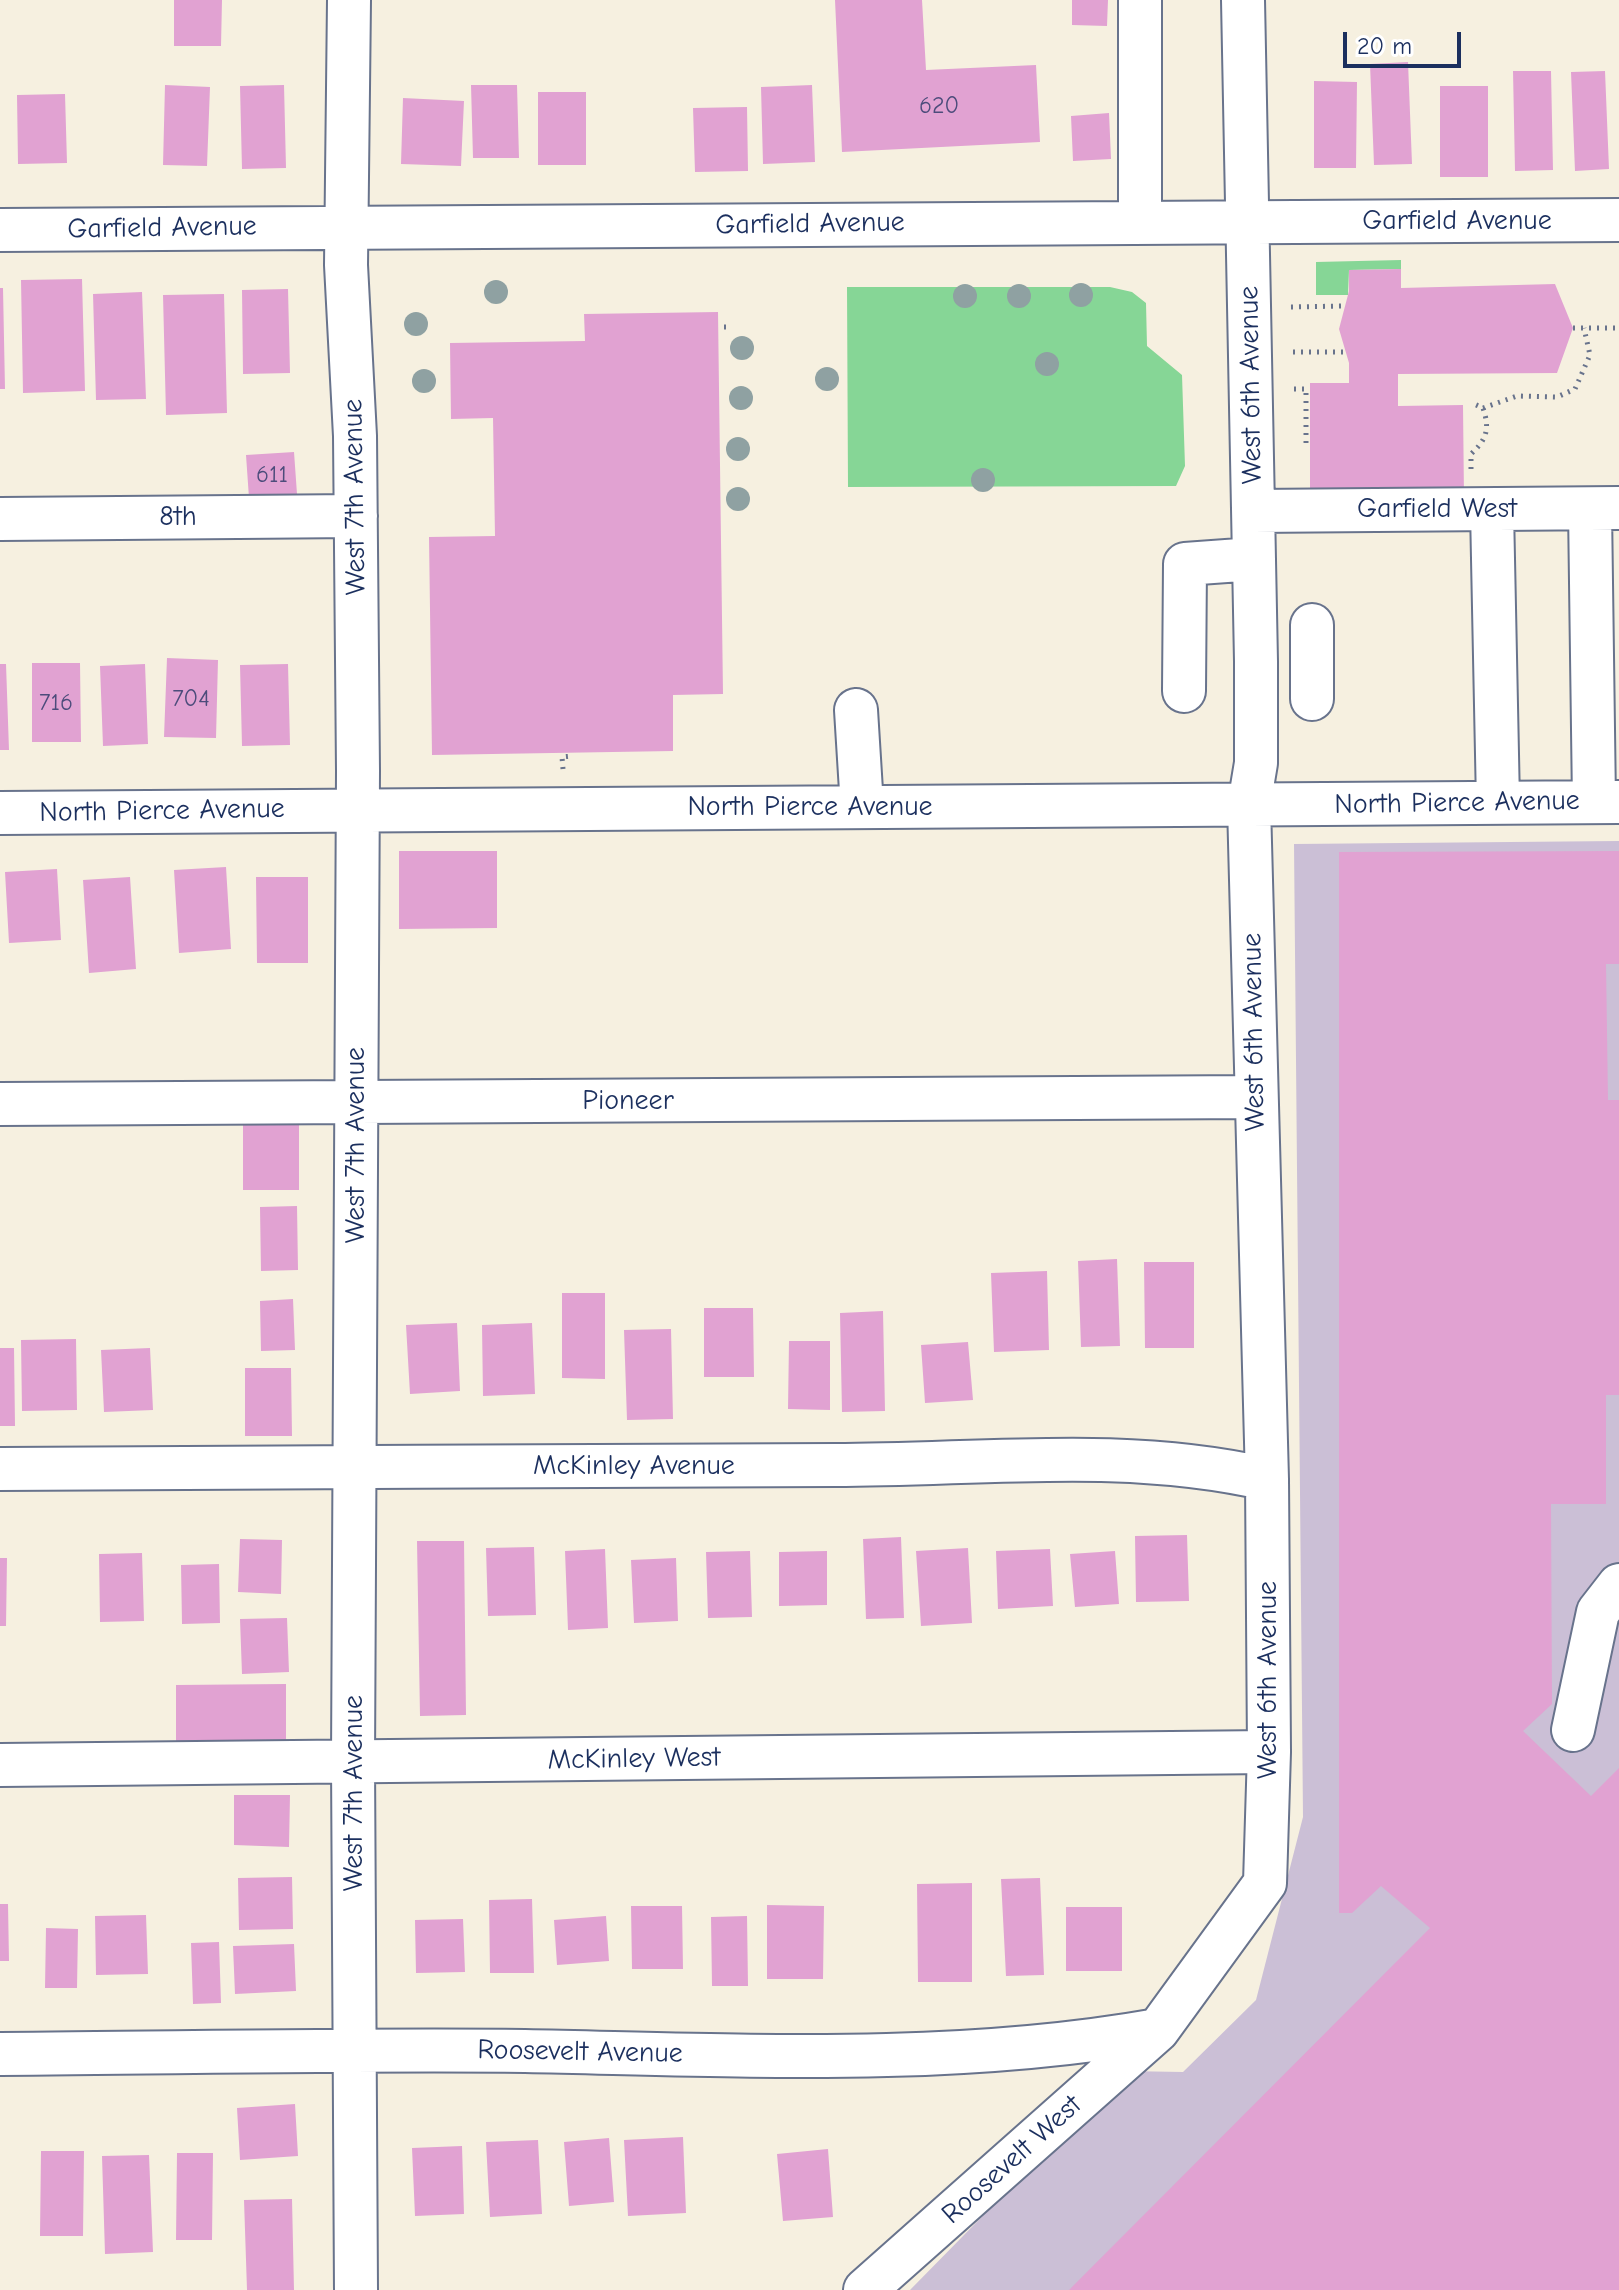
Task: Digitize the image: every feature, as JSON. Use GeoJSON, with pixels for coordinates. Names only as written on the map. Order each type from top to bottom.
{"type":"FeatureCollection","features":[{"type":"Feature","properties":{"kind":"street","name":"West 7th Avenue"},"geometry":{"type":"LineString","coordinates":[[349,0],[346,265],[356,516],[358,810],[353,1761],[356,2290]]}},
{"type":"Feature","properties":{"kind":"street"},"geometry":{"type":"LineString","coordinates":[[1140,0],[1140,223]]}},
{"type":"Feature","properties":{"kind":"street","name":"West 6th Avenue"},"geometry":{"type":"LineString","coordinates":[[1158,2030],[1265,1883],[1269,1752],[1267,1479],[1249,805],[1256,763],[1256,661],[1243,0]]}},
{"type":"Feature","properties":{"kind":"street","name":"Garfield Avenue"},"geometry":{"type":"LineString","coordinates":[[0,230],[1619,220]]}},
{"type":"Feature","properties":{"kind":"street"},"geometry":{"type":"LineString","coordinates":[[1604,508],[1606,802]]}},
{"type":"Feature","properties":{"kind":"street","name":"Garfield West"},"geometry":{"type":"LineString","coordinates":[[1254,511],[1604,508]]}},
{"type":"Feature","properties":{"kind":"street"},"geometry":{"type":"LineString","coordinates":[[1481,510],[1498,803]]}},
{"type":"Feature","properties":{"kind":"street","name":"8th"},"geometry":{"type":"LineString","coordinates":[[0,519],[356,516]]}},
{"type":"Feature","properties":{"kind":"street"},"geometry":{"type":"LineString","coordinates":[[1184,691],[1185,564],[1254,559]]}},
{"type":"Feature","properties":{"kind":"street"},"geometry":{"type":"LineString","coordinates":[[1256,661],[1311,662]]}},
{"type":"Feature","properties":{"kind":"street"},"geometry":{"type":"LineString","coordinates":[[856,710],[862,807]]}},
{"type":"Feature","properties":{"kind":"street","name":"North Pierce Avenue"},"geometry":{"type":"LineString","coordinates":[[0,813],[1606,802]]}},
{"type":"Feature","properties":{"kind":"street","name":"Pioneer"},"geometry":{"type":"LineString","coordinates":[[0,1104],[1255,1097]]}},
{"type":"Feature","properties":{"kind":"street","name":"McKinley Avenue"},"geometry":{"type":"LineString","coordinates":[[0,1469],[854,1465],[1079,1458],[1173,1461],[1267,1479]]}},
{"type":"Feature","properties":{"kind":"street"},"geometry":{"type":"LineString","coordinates":[[1573,1730],[1598,1612],[1619,1585]]}},
{"type":"Feature","properties":{"kind":"street","name":"McKinley West"},"geometry":{"type":"LineString","coordinates":[[0,1765],[1269,1752]]}},
{"type":"Feature","properties":{"kind":"street","name":"Roosevelt Avenue"},"geometry":{"type":"LineString","coordinates":[[0,2054],[354,2051],[784,2056],[960,2053],[1076,2044],[1158,2030]]}},
{"type":"Feature","properties":{"kind":"street","name":"Roosevelt West"},"geometry":{"type":"LineString","coordinates":[[865,2290],[1158,2030]]}},
{"type":"Feature","properties":{"kind":"path"},"geometry":{"type":"LineString","coordinates":[[1291,307],[1345,306]]}},
{"type":"Feature","properties":{"kind":"path"},"geometry":{"type":"LineString","coordinates":[[724,327],[732,327]]}},
{"type":"Feature","properties":{"kind":"path"},"geometry":{"type":"LineString","coordinates":[[1573,328],[1619,328]]}},
{"type":"Feature","properties":{"kind":"path"},"geometry":{"type":"LineString","coordinates":[[1472,403],[1483,408],[1517,396],[1557,397],[1575,389],[1590,355],[1584,328]]}},
{"type":"Feature","properties":{"kind":"path"},"geometry":{"type":"LineString","coordinates":[[1293,352],[1345,352]]}},
{"type":"Feature","properties":{"kind":"path"},"geometry":{"type":"LineString","coordinates":[[1294,389],[1306,389],[1308,445],[1295,445]]}},
{"type":"Feature","properties":{"kind":"path"},"geometry":{"type":"LineString","coordinates":[[1481,510],[1471,454],[1486,436],[1489,425],[1483,408]]}},
{"type":"Feature","properties":{"kind":"path"},"geometry":{"type":"LineString","coordinates":[[563,770],[562,757],[572,756]]}},
{"type":"Feature","properties":{"kind":"shaded area"},"geometry":{"type":"Polygon","coordinates":[[[1619,841],[1619,2290],[910,2290],[1125,2071],[1183,2072],[1256,2000],[1303,1817],[1294,844],[1619,841]]]}},
{"type":"Feature","properties":{"kind":"green space"},"geometry":{"type":"Polygon","coordinates":[[[1401,260],[1401,269],[1349,270],[1348,295],[1316,295],[1316,262],[1401,260]]]}},
{"type":"Feature","properties":{"kind":"green space"},"geometry":{"type":"Polygon","coordinates":[[[847,287],[1110,287],[1132,292],[1146,303],[1147,346],[1182,375],[1185,466],[1176,486],[848,487],[847,287]]]}},
{"type":"Feature","properties":{"kind":"building"},"geometry":{"type":"Polygon","coordinates":[[[174,0],[222,0],[221,46],[174,46],[174,0]]]}},
{"type":"Feature","properties":{"kind":"building"},"geometry":{"type":"Polygon","coordinates":[[[835,0],[922,0],[926,70],[1036,65],[1040,142],[842,152],[835,0]]]}},
{"type":"Feature","properties":{"kind":"building"},"geometry":{"type":"Polygon","coordinates":[[[1072,0],[1108,0],[1107,26],[1072,25],[1072,0]]]}},
{"type":"Feature","properties":{"kind":"building"},"geometry":{"type":"Polygon","coordinates":[[[1408,62],[1412,164],[1374,165],[1370,64],[1408,62]]]}},
{"type":"Feature","properties":{"kind":"building"},"geometry":{"type":"Polygon","coordinates":[[[1513,71],[1551,71],[1553,170],[1515,171],[1513,71]]]}},
{"type":"Feature","properties":{"kind":"building"},"geometry":{"type":"Polygon","coordinates":[[[1605,71],[1609,169],[1575,171],[1571,72],[1605,71]]]}},
{"type":"Feature","properties":{"kind":"building"},"geometry":{"type":"Polygon","coordinates":[[[1314,81],[1357,82],[1356,168],[1314,168],[1314,81]]]}},
{"type":"Feature","properties":{"kind":"building"},"geometry":{"type":"Polygon","coordinates":[[[165,85],[210,87],[207,166],[163,165],[165,85]]]}},
{"type":"Feature","properties":{"kind":"building"},"geometry":{"type":"Polygon","coordinates":[[[284,85],[286,168],[242,169],[240,86],[284,85]]]}},
{"type":"Feature","properties":{"kind":"building"},"geometry":{"type":"Polygon","coordinates":[[[471,85],[517,85],[519,158],[473,158],[471,85]]]}},
{"type":"Feature","properties":{"kind":"building"},"geometry":{"type":"Polygon","coordinates":[[[812,85],[815,162],[763,164],[761,87],[812,85]]]}},
{"type":"Feature","properties":{"kind":"building"},"geometry":{"type":"Polygon","coordinates":[[[1440,86],[1488,86],[1488,177],[1440,177],[1440,86]]]}},
{"type":"Feature","properties":{"kind":"building"},"geometry":{"type":"Polygon","coordinates":[[[538,92],[586,92],[586,165],[538,165],[538,92]]]}},
{"type":"Feature","properties":{"kind":"building"},"geometry":{"type":"Polygon","coordinates":[[[65,94],[67,163],[18,164],[17,95],[65,94]]]}},
{"type":"Feature","properties":{"kind":"building"},"geometry":{"type":"Polygon","coordinates":[[[403,98],[464,101],[461,166],[401,164],[403,98]]]}},
{"type":"Feature","properties":{"kind":"building"},"geometry":{"type":"Polygon","coordinates":[[[747,107],[748,171],[695,172],[693,108],[747,107]]]}},
{"type":"Feature","properties":{"kind":"building"},"geometry":{"type":"Polygon","coordinates":[[[1109,113],[1111,159],[1073,161],[1071,116],[1109,113]]]}},
{"type":"Feature","properties":{"kind":"building"},"geometry":{"type":"Polygon","coordinates":[[[1401,269],[1401,288],[1555,284],[1573,328],[1557,373],[1398,374],[1398,406],[1463,405],[1464,498],[1310,498],[1310,383],[1349,383],[1349,363],[1339,329],[1349,291],[1349,270],[1401,269]]]}},
{"type":"Feature","properties":{"kind":"building"},"geometry":{"type":"Polygon","coordinates":[[[82,279],[85,391],[23,393],[21,280],[82,279]]]}},
{"type":"Feature","properties":{"kind":"building"},"geometry":{"type":"Polygon","coordinates":[[[0,288],[3,288],[5,389],[0,389],[0,288]]]}},
{"type":"Feature","properties":{"kind":"building"},"geometry":{"type":"Polygon","coordinates":[[[288,289],[290,373],[243,374],[242,290],[288,289]]]}},
{"type":"Feature","properties":{"kind":"building"},"geometry":{"type":"Polygon","coordinates":[[[142,292],[146,399],[96,400],[93,294],[142,292]]]}},
{"type":"Feature","properties":{"kind":"building"},"geometry":{"type":"Polygon","coordinates":[[[224,294],[227,413],[166,415],[163,295],[224,294]]]}},
{"type":"Feature","properties":{"kind":"building"},"geometry":{"type":"Polygon","coordinates":[[[718,312],[723,694],[673,695],[673,751],[432,755],[429,537],[495,536],[493,418],[451,419],[450,343],[585,341],[584,314],[718,312]]]}},
{"type":"Feature","properties":{"kind":"building"},"geometry":{"type":"Polygon","coordinates":[[[294,452],[297,494],[249,498],[246,455],[294,452]]]}},
{"type":"Feature","properties":{"kind":"building"},"geometry":{"type":"Polygon","coordinates":[[[167,658],[218,660],[216,738],[164,737],[167,658]]]}},
{"type":"Feature","properties":{"kind":"building"},"geometry":{"type":"Polygon","coordinates":[[[32,663],[80,663],[81,742],[32,742],[32,663]]]}},
{"type":"Feature","properties":{"kind":"building"},"geometry":{"type":"Polygon","coordinates":[[[0,664],[6,664],[9,750],[0,750],[0,664]]]}},
{"type":"Feature","properties":{"kind":"building"},"geometry":{"type":"Polygon","coordinates":[[[145,664],[148,744],[103,746],[100,666],[145,664]]]}},
{"type":"Feature","properties":{"kind":"building"},"geometry":{"type":"Polygon","coordinates":[[[288,664],[290,745],[242,746],[240,665],[288,664]]]}},
{"type":"Feature","properties":{"kind":"building"},"geometry":{"type":"Polygon","coordinates":[[[399,851],[497,851],[497,928],[399,929],[399,851]]]}},
{"type":"Feature","properties":{"kind":"building"},"geometry":{"type":"Polygon","coordinates":[[[1619,851],[1619,964],[1606,964],[1608,1100],[1619,1100],[1619,1395],[1606,1395],[1606,1504],[1551,1504],[1552,1704],[1523,1731],[1591,1796],[1619,1768],[1619,2290],[1069,2290],[1430,1928],[1381,1886],[1352,1913],[1339,1913],[1339,852],[1619,851]]]}},
{"type":"Feature","properties":{"kind":"building"},"geometry":{"type":"Polygon","coordinates":[[[226,867],[231,949],[179,953],[174,870],[226,867]]]}},
{"type":"Feature","properties":{"kind":"building"},"geometry":{"type":"Polygon","coordinates":[[[57,869],[61,940],[9,943],[5,872],[57,869]]]}},
{"type":"Feature","properties":{"kind":"building"},"geometry":{"type":"Polygon","coordinates":[[[130,877],[136,969],[89,973],[83,880],[130,877]]]}},
{"type":"Feature","properties":{"kind":"building"},"geometry":{"type":"Polygon","coordinates":[[[256,877],[308,877],[308,963],[257,963],[256,877]]]}},
{"type":"Feature","properties":{"kind":"building"},"geometry":{"type":"Polygon","coordinates":[[[243,1123],[299,1123],[299,1190],[243,1190],[243,1123]]]}},
{"type":"Feature","properties":{"kind":"building"},"geometry":{"type":"Polygon","coordinates":[[[297,1206],[298,1270],[261,1271],[260,1207],[297,1206]]]}},
{"type":"Feature","properties":{"kind":"building"},"geometry":{"type":"Polygon","coordinates":[[[1117,1259],[1120,1346],[1081,1347],[1078,1261],[1117,1259]]]}},
{"type":"Feature","properties":{"kind":"building"},"geometry":{"type":"Polygon","coordinates":[[[1144,1262],[1194,1262],[1194,1348],[1145,1348],[1144,1262]]]}},
{"type":"Feature","properties":{"kind":"building"},"geometry":{"type":"Polygon","coordinates":[[[1047,1271],[1049,1350],[994,1352],[991,1273],[1047,1271]]]}},
{"type":"Feature","properties":{"kind":"building"},"geometry":{"type":"Polygon","coordinates":[[[562,1293],[605,1293],[605,1379],[562,1378],[562,1293]]]}},
{"type":"Feature","properties":{"kind":"building"},"geometry":{"type":"Polygon","coordinates":[[[293,1299],[295,1350],[261,1351],[260,1301],[293,1299]]]}},
{"type":"Feature","properties":{"kind":"building"},"geometry":{"type":"Polygon","coordinates":[[[704,1308],[753,1308],[754,1377],[704,1377],[704,1308]]]}},
{"type":"Feature","properties":{"kind":"building"},"geometry":{"type":"Polygon","coordinates":[[[883,1311],[885,1411],[842,1412],[840,1313],[883,1311]]]}},
{"type":"Feature","properties":{"kind":"building"},"geometry":{"type":"Polygon","coordinates":[[[457,1323],[460,1391],[410,1394],[406,1325],[457,1323]]]}},
{"type":"Feature","properties":{"kind":"building"},"geometry":{"type":"Polygon","coordinates":[[[532,1323],[535,1394],[483,1396],[482,1325],[532,1323]]]}},
{"type":"Feature","properties":{"kind":"building"},"geometry":{"type":"Polygon","coordinates":[[[671,1329],[673,1419],[627,1420],[624,1330],[671,1329]]]}},
{"type":"Feature","properties":{"kind":"building"},"geometry":{"type":"Polygon","coordinates":[[[76,1339],[77,1410],[22,1411],[21,1340],[76,1339]]]}},
{"type":"Feature","properties":{"kind":"building"},"geometry":{"type":"Polygon","coordinates":[[[789,1341],[830,1341],[830,1410],[788,1409],[789,1341]]]}},
{"type":"Feature","properties":{"kind":"building"},"geometry":{"type":"Polygon","coordinates":[[[968,1342],[973,1400],[925,1403],[921,1345],[968,1342]]]}},
{"type":"Feature","properties":{"kind":"building"},"geometry":{"type":"Polygon","coordinates":[[[0,1348],[14,1348],[15,1426],[0,1426],[0,1348]]]}},
{"type":"Feature","properties":{"kind":"building"},"geometry":{"type":"Polygon","coordinates":[[[150,1348],[153,1410],[104,1412],[101,1350],[150,1348]]]}},
{"type":"Feature","properties":{"kind":"building"},"geometry":{"type":"Polygon","coordinates":[[[245,1368],[291,1368],[292,1436],[245,1436],[245,1368]]]}},
{"type":"Feature","properties":{"kind":"building"},"geometry":{"type":"Polygon","coordinates":[[[1187,1535],[1189,1601],[1136,1602],[1135,1536],[1187,1535]]]}},
{"type":"Feature","properties":{"kind":"building"},"geometry":{"type":"Polygon","coordinates":[[[901,1537],[904,1618],[866,1619],[863,1539],[901,1537]]]}},
{"type":"Feature","properties":{"kind":"building"},"geometry":{"type":"Polygon","coordinates":[[[240,1539],[282,1540],[281,1594],[238,1592],[240,1539]]]}},
{"type":"Feature","properties":{"kind":"building"},"geometry":{"type":"Polygon","coordinates":[[[417,1541],[464,1541],[466,1715],[420,1716],[417,1541]]]}},
{"type":"Feature","properties":{"kind":"building"},"geometry":{"type":"Polygon","coordinates":[[[534,1547],[536,1615],[488,1616],[486,1548],[534,1547]]]}},
{"type":"Feature","properties":{"kind":"building"},"geometry":{"type":"Polygon","coordinates":[[[968,1548],[972,1623],[921,1626],[916,1551],[968,1548]]]}},
{"type":"Feature","properties":{"kind":"building"},"geometry":{"type":"Polygon","coordinates":[[[605,1549],[608,1628],[568,1630],[565,1551],[605,1549]]]}},
{"type":"Feature","properties":{"kind":"building"},"geometry":{"type":"Polygon","coordinates":[[[1050,1549],[1053,1606],[998,1609],[996,1551],[1050,1549]]]}},
{"type":"Feature","properties":{"kind":"building"},"geometry":{"type":"Polygon","coordinates":[[[750,1551],[752,1617],[708,1618],[706,1552],[750,1551]]]}},
{"type":"Feature","properties":{"kind":"building"},"geometry":{"type":"Polygon","coordinates":[[[827,1551],[827,1605],[779,1606],[779,1552],[827,1551]]]}},
{"type":"Feature","properties":{"kind":"building"},"geometry":{"type":"Polygon","coordinates":[[[1115,1551],[1119,1604],[1075,1607],[1070,1554],[1115,1551]]]}},
{"type":"Feature","properties":{"kind":"building"},"geometry":{"type":"Polygon","coordinates":[[[142,1553],[144,1621],[100,1622],[99,1554],[142,1553]]]}},
{"type":"Feature","properties":{"kind":"building"},"geometry":{"type":"Polygon","coordinates":[[[0,1558],[7,1558],[6,1626],[0,1626],[0,1558]]]}},
{"type":"Feature","properties":{"kind":"building"},"geometry":{"type":"Polygon","coordinates":[[[676,1558],[678,1621],[634,1623],[631,1560],[676,1558]]]}},
{"type":"Feature","properties":{"kind":"building"},"geometry":{"type":"Polygon","coordinates":[[[219,1564],[220,1623],[182,1624],[181,1565],[219,1564]]]}},
{"type":"Feature","properties":{"kind":"building"},"geometry":{"type":"Polygon","coordinates":[[[287,1618],[289,1672],[242,1674],[240,1619],[287,1618]]]}},
{"type":"Feature","properties":{"kind":"building"},"geometry":{"type":"Polygon","coordinates":[[[286,1684],[286,1744],[176,1744],[176,1685],[286,1684]]]}},
{"type":"Feature","properties":{"kind":"building"},"geometry":{"type":"Polygon","coordinates":[[[234,1795],[290,1795],[289,1847],[234,1845],[234,1795]]]}},
{"type":"Feature","properties":{"kind":"building"},"geometry":{"type":"Polygon","coordinates":[[[292,1877],[293,1929],[239,1930],[238,1878],[292,1877]]]}},
{"type":"Feature","properties":{"kind":"building"},"geometry":{"type":"Polygon","coordinates":[[[1040,1878],[1044,1975],[1006,1976],[1001,1879],[1040,1878]]]}},
{"type":"Feature","properties":{"kind":"building"},"geometry":{"type":"Polygon","coordinates":[[[972,1883],[972,1982],[918,1982],[917,1884],[972,1883]]]}},
{"type":"Feature","properties":{"kind":"building"},"geometry":{"type":"Polygon","coordinates":[[[532,1899],[534,1973],[490,1973],[489,1900],[532,1899]]]}},
{"type":"Feature","properties":{"kind":"building"},"geometry":{"type":"Polygon","coordinates":[[[0,1904],[8,1904],[9,1961],[0,1961],[0,1904]]]}},
{"type":"Feature","properties":{"kind":"building"},"geometry":{"type":"Polygon","coordinates":[[[767,1905],[824,1906],[823,1979],[767,1979],[767,1905]]]}},
{"type":"Feature","properties":{"kind":"building"},"geometry":{"type":"Polygon","coordinates":[[[631,1906],[682,1906],[683,1969],[632,1969],[631,1906]]]}},
{"type":"Feature","properties":{"kind":"building"},"geometry":{"type":"Polygon","coordinates":[[[1066,1907],[1122,1907],[1122,1971],[1066,1971],[1066,1907]]]}},
{"type":"Feature","properties":{"kind":"building"},"geometry":{"type":"Polygon","coordinates":[[[146,1915],[148,1974],[96,1975],[95,1916],[146,1915]]]}},
{"type":"Feature","properties":{"kind":"building"},"geometry":{"type":"Polygon","coordinates":[[[606,1916],[609,1961],[557,1965],[554,1920],[606,1916]]]}},
{"type":"Feature","properties":{"kind":"building"},"geometry":{"type":"Polygon","coordinates":[[[747,1916],[748,1986],[712,1986],[711,1917],[747,1916]]]}},
{"type":"Feature","properties":{"kind":"building"},"geometry":{"type":"Polygon","coordinates":[[[463,1919],[465,1972],[416,1973],[415,1920],[463,1919]]]}},
{"type":"Feature","properties":{"kind":"building"},"geometry":{"type":"Polygon","coordinates":[[[46,1928],[78,1929],[77,1988],[45,1988],[46,1928]]]}},
{"type":"Feature","properties":{"kind":"building"},"geometry":{"type":"Polygon","coordinates":[[[219,1942],[221,2003],[193,2004],[191,1943],[219,1942]]]}},
{"type":"Feature","properties":{"kind":"building"},"geometry":{"type":"Polygon","coordinates":[[[294,1944],[296,1991],[235,1994],[233,1946],[294,1944]]]}},
{"type":"Feature","properties":{"kind":"building"},"geometry":{"type":"Polygon","coordinates":[[[295,2104],[298,2156],[240,2160],[237,2108],[295,2104]]]}},
{"type":"Feature","properties":{"kind":"building"},"geometry":{"type":"Polygon","coordinates":[[[683,2137],[686,2213],[628,2216],[624,2140],[683,2137]]]}},
{"type":"Feature","properties":{"kind":"building"},"geometry":{"type":"Polygon","coordinates":[[[609,2138],[614,2202],[569,2206],[564,2142],[609,2138]]]}},
{"type":"Feature","properties":{"kind":"building"},"geometry":{"type":"Polygon","coordinates":[[[538,2140],[542,2214],[490,2217],[486,2142],[538,2140]]]}},
{"type":"Feature","properties":{"kind":"building"},"geometry":{"type":"Polygon","coordinates":[[[462,2146],[464,2214],[415,2216],[412,2148],[462,2146]]]}},
{"type":"Feature","properties":{"kind":"building"},"geometry":{"type":"Polygon","coordinates":[[[828,2149],[833,2217],[783,2221],[777,2154],[828,2149]]]}},
{"type":"Feature","properties":{"kind":"building"},"geometry":{"type":"Polygon","coordinates":[[[41,2151],[84,2151],[83,2236],[40,2236],[41,2151]]]}},
{"type":"Feature","properties":{"kind":"building"},"geometry":{"type":"Polygon","coordinates":[[[177,2153],[213,2153],[212,2240],[176,2240],[177,2153]]]}},
{"type":"Feature","properties":{"kind":"building"},"geometry":{"type":"Polygon","coordinates":[[[149,2155],[153,2252],[105,2254],[102,2156],[149,2155]]]}},
{"type":"Feature","properties":{"kind":"building"},"geometry":{"type":"Polygon","coordinates":[[[292,2199],[294,2290],[247,2290],[244,2200],[292,2199]]]}}]}
